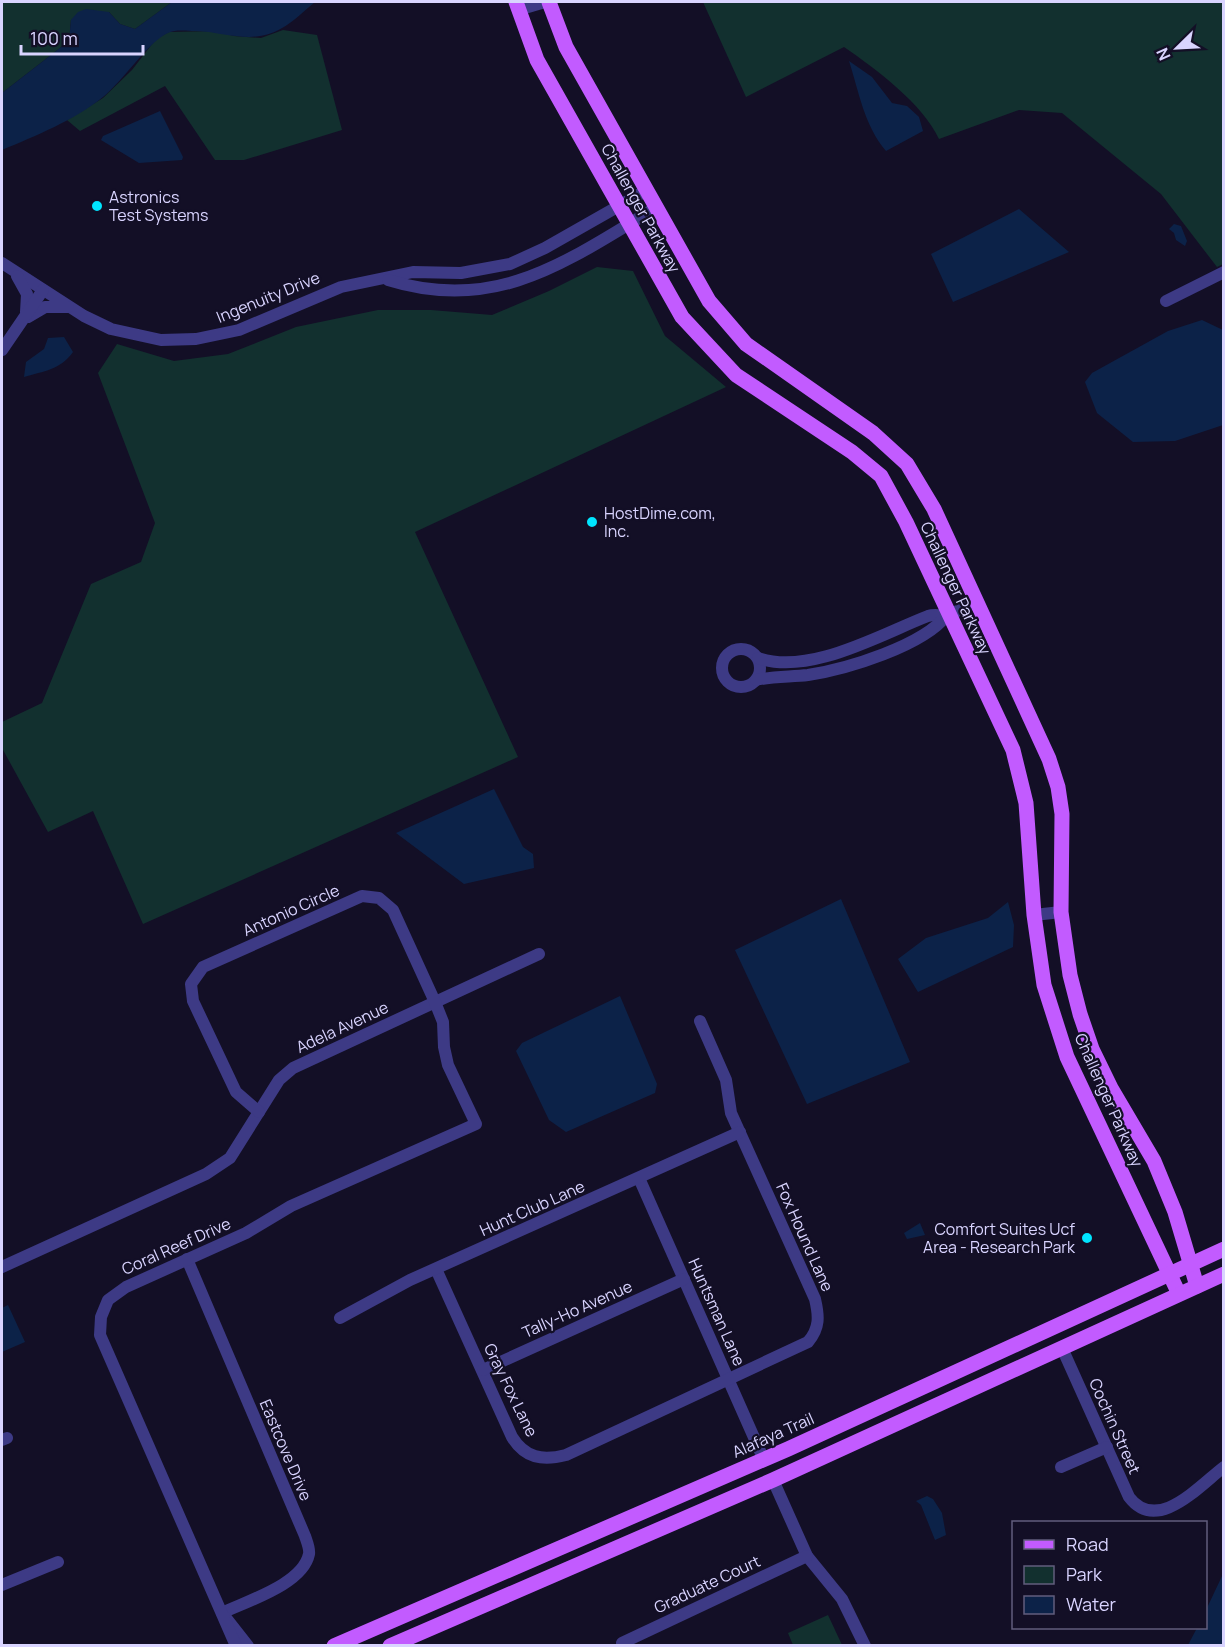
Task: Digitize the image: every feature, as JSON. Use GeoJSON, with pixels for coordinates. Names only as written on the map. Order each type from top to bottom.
{"type":"FeatureCollection","features":[{"type":"Feature","properties":{"kind":"main road","name":"Challenger Parkway"},"geometry":{"type":"LineString","coordinates":[[547,2],[566,47],[709,301],[746,344],[873,433],[907,464],[934,509],[1037,730],[1058,787],[1062,814],[1061,912],[1070,975],[1092,1049],[1111,1088],[1154,1161],[1174,1212],[1197,1286]]}},
{"type":"Feature","properties":{"kind":"main road","name":"Challenger Parkway"},"geometry":{"type":"LineString","coordinates":[[517,6],[537,60],[682,317],[706,346],[736,375],[852,452],[880,476],[906,522],[947,615],[1013,750],[1026,803],[1034,915],[1044,985],[1067,1058],[1179,1294]]}},
{"type":"Feature","properties":{"kind":"main road","name":"Alafaya Trail"},"geometry":{"type":"LineString","coordinates":[[334,1646],[764,1460],[1224,1249]]}},
{"type":"Feature","properties":{"kind":"main road"},"geometry":{"type":"LineString","coordinates":[[390,1646],[773,1480],[1224,1274]]}},
{"type":"Feature","properties":{"kind":"main road"},"geometry":{"type":"LineString","coordinates":[[773,1480],[775,1466],[788,1449]]}},
{"type":"Feature","properties":{"kind":"main road"},"geometry":{"type":"LineString","coordinates":[[746,1492],[763,1472],[764,1460]]}},
{"type":"Feature","properties":{"kind":"main road"},"geometry":{"type":"LineString","coordinates":[[426,1630],[427,1615],[442,1599]]}},
{"type":"Feature","properties":{"kind":"main road"},"geometry":{"type":"LineString","coordinates":[[390,1646],[409,1626],[414,1611]]}},
{"type":"Feature","properties":{"kind":"street"},"geometry":{"type":"LineString","coordinates":[[517,6],[547,2]]}},
{"type":"Feature","properties":{"kind":"street","name":"Ingenuity Drive"},"geometry":{"type":"LineString","coordinates":[[2,263],[72,308],[104,325],[131,335],[170,340],[196,339],[238,330],[328,291],[412,272],[461,273],[510,264],[545,248],[647,190]]}},
{"type":"Feature","properties":{"kind":"street","name":"Ingenuity Drive"},"geometry":{"type":"LineString","coordinates":[[387,279],[412,288],[441,291],[487,289],[510,285],[550,268],[657,207]]}},
{"type":"Feature","properties":{"kind":"street"},"geometry":{"type":"LineString","coordinates":[[15,272],[27,294],[25,319]]}},
{"type":"Feature","properties":{"kind":"street"},"geometry":{"type":"LineString","coordinates":[[1166,301],[1224,272]]}},
{"type":"Feature","properties":{"kind":"street"},"geometry":{"type":"LineString","coordinates":[[2,351],[43,290]]}},
{"type":"Feature","properties":{"kind":"street"},"geometry":{"type":"LineString","coordinates":[[25,319],[45,307],[72,308]]}},
{"type":"Feature","properties":{"kind":"street"},"geometry":{"type":"LineString","coordinates":[[947,615],[938,627],[861,662],[807,675],[756,680],[745,687],[733,686],[724,676],[723,664],[728,655],[736,650],[752,652],[758,658],[768,662],[819,657],[859,646],[931,615],[947,615],[976,602]]}},
{"type":"Feature","properties":{"kind":"street"},"geometry":{"type":"LineString","coordinates":[[756,680],[760,670],[758,658]]}},
{"type":"Feature","properties":{"kind":"street","name":"Antonio Circle"},"geometry":{"type":"LineString","coordinates":[[259,1112],[236,1092],[193,1001],[191,984],[203,967],[362,896],[380,898],[393,910],[443,1022],[444,1047],[448,1065]]}},
{"type":"Feature","properties":{"kind":"street"},"geometry":{"type":"LineString","coordinates":[[1034,915],[1061,912]]}},
{"type":"Feature","properties":{"kind":"street","name":"Adela Avenue"},"geometry":{"type":"LineString","coordinates":[[2,1267],[206,1174],[230,1158],[279,1080],[292,1068],[539,954]]}},
{"type":"Feature","properties":{"kind":"street","name":"Fox Hound Lane"},"geometry":{"type":"LineString","coordinates":[[700,1022],[726,1080],[729,1106],[815,1299],[819,1323],[815,1334],[796,1350],[730,1381]]}},
{"type":"Feature","properties":{"kind":"street","name":"Coral Reef Drive"},"geometry":{"type":"LineString","coordinates":[[236,1646],[100,1335],[100,1317],[108,1300],[126,1287],[246,1233],[291,1206],[476,1124],[448,1065]]}},
{"type":"Feature","properties":{"kind":"street","name":"Hunt Club Lane"},"geometry":{"type":"LineString","coordinates":[[340,1318],[436,1269],[740,1132]]}},
{"type":"Feature","properties":{"kind":"street","name":"Huntsman Lane"},"geometry":{"type":"LineString","coordinates":[[639,1178],[764,1460]]}},
{"type":"Feature","properties":{"kind":"street","name":"Eastcove Drive"},"geometry":{"type":"LineString","coordinates":[[187,1259],[305,1536],[309,1552],[303,1569],[290,1581],[222,1613]]}},
{"type":"Feature","properties":{"kind":"street","name":"Gray Fox Lane"},"geometry":{"type":"LineString","coordinates":[[436,1269],[518,1447],[535,1457],[546,1459],[566,1455],[730,1381]]}},
{"type":"Feature","properties":{"kind":"street","name":"Tally-Ho Avenue"},"geometry":{"type":"LineString","coordinates":[[483,1370],[684,1279]]}},
{"type":"Feature","properties":{"kind":"street","name":"Cochin Street"},"geometry":{"type":"LineString","coordinates":[[1062,1348],[1129,1497],[1145,1512],[1164,1511],[1224,1467]]}},
{"type":"Feature","properties":{"kind":"street"},"geometry":{"type":"LineString","coordinates":[[1062,1467],[1107,1447]]}},
{"type":"Feature","properties":{"kind":"street"},"geometry":{"type":"LineString","coordinates":[[773,1480],[807,1556],[842,1599],[865,1646]]}},
{"type":"Feature","properties":{"kind":"street","name":"Graduate Court"},"geometry":{"type":"LineString","coordinates":[[622,1643],[807,1556]]}},
{"type":"Feature","properties":{"kind":"street"},"geometry":{"type":"LineString","coordinates":[[2,1585],[58,1562]]}},
{"type":"Feature","properties":{"kind":"street","name":"Coral Reef Drive"},"geometry":{"type":"LineString","coordinates":[[222,1613],[248,1646]]}},
{"type":"Feature","properties":{"kind":"green space"},"geometry":{"type":"Polygon","coordinates":[[[2,2],[172,2],[135,29],[120,24],[109,12],[71,20],[69,41],[2,93],[2,2]]]}},
{"type":"Feature","properties":{"kind":"green space"},"geometry":{"type":"Polygon","coordinates":[[[703,2],[1223,2],[1223,264],[1217,267],[1161,194],[1062,113],[1019,110],[939,139],[922,113],[898,88],[844,47],[746,97],[703,2]]]}},
{"type":"Feature","properties":{"kind":"green space"},"geometry":{"type":"Polygon","coordinates":[[[283,30],[317,35],[342,130],[244,160],[215,160],[165,86],[80,131],[67,120],[103,98],[132,70],[156,39],[169,32],[216,31],[234,36],[261,38],[283,30]]]}},
{"type":"Feature","properties":{"kind":"green space"},"geometry":{"type":"Polygon","coordinates":[[[597,267],[633,271],[665,336],[726,387],[415,532],[518,757],[143,924],[93,811],[48,832],[2,748],[2,722],[42,703],[91,584],[141,562],[155,523],[98,373],[117,344],[174,361],[228,354],[296,327],[378,310],[431,310],[492,315],[549,291],[597,267]]]}},
{"type":"Feature","properties":{"kind":"green space"},"geometry":{"type":"Polygon","coordinates":[[[828,1615],[842,1645],[793,1645],[788,1633],[828,1615]]]}},
{"type":"Feature","properties":{"kind":"water"},"geometry":{"type":"Polygon","coordinates":[[[172,2],[315,2],[280,30],[271,34],[249,37],[206,32],[174,31],[168,33],[153,44],[111,90],[92,105],[54,127],[2,150],[2,93],[69,41],[71,20],[78,12],[86,9],[109,12],[120,24],[135,29],[172,2]]]}},
{"type":"Feature","properties":{"kind":"water"},"geometry":{"type":"Polygon","coordinates":[[[849,61],[872,77],[892,103],[907,106],[919,117],[923,131],[886,151],[867,119],[849,61]]]}},
{"type":"Feature","properties":{"kind":"water"},"geometry":{"type":"Polygon","coordinates":[[[160,111],[183,157],[182,160],[139,163],[101,140],[103,136],[160,111]]]}},
{"type":"Feature","properties":{"kind":"water"},"geometry":{"type":"Polygon","coordinates":[[[1019,209],[1069,252],[953,302],[931,254],[1019,209]]]}},
{"type":"Feature","properties":{"kind":"water"},"geometry":{"type":"Polygon","coordinates":[[[1174,224],[1181,226],[1187,241],[1185,246],[1176,240],[1174,233],[1169,229],[1174,224]]]}},
{"type":"Feature","properties":{"kind":"water"},"geometry":{"type":"Polygon","coordinates":[[[1202,320],[1223,330],[1223,425],[1175,441],[1133,442],[1097,413],[1085,382],[1092,373],[1168,331],[1202,320]]]}},
{"type":"Feature","properties":{"kind":"water"},"geometry":{"type":"Polygon","coordinates":[[[64,337],[73,352],[63,363],[24,377],[26,362],[44,349],[48,338],[64,337]]]}},
{"type":"Feature","properties":{"kind":"water"},"geometry":{"type":"Polygon","coordinates":[[[494,789],[523,847],[533,854],[534,868],[464,884],[396,833],[494,789]]]}},
{"type":"Feature","properties":{"kind":"water"},"geometry":{"type":"Polygon","coordinates":[[[841,899],[910,1062],[807,1104],[735,950],[841,899]]]}},
{"type":"Feature","properties":{"kind":"water"},"geometry":{"type":"Polygon","coordinates":[[[1008,902],[1014,925],[1013,947],[918,992],[898,959],[926,938],[988,918],[1008,902]]]}},
{"type":"Feature","properties":{"kind":"water"},"geometry":{"type":"Polygon","coordinates":[[[620,996],[657,1084],[655,1093],[566,1132],[549,1120],[516,1051],[522,1043],[620,996]]]}},
{"type":"Feature","properties":{"kind":"water"},"geometry":{"type":"Polygon","coordinates":[[[920,1223],[925,1235],[907,1239],[904,1233],[920,1223]]]}},
{"type":"Feature","properties":{"kind":"water"},"geometry":{"type":"Polygon","coordinates":[[[8,1305],[25,1342],[2,1352],[2,1308],[8,1305]]]}},
{"type":"Feature","properties":{"kind":"water"},"geometry":{"type":"Polygon","coordinates":[[[927,1496],[933,1499],[942,1513],[946,1535],[935,1540],[921,1505],[916,1501],[927,1496]]]}},
{"type":"Feature","properties":{"kind":"water"},"geometry":{"type":"Polygon","coordinates":[[[1223,1574],[1223,1645],[1188,1645],[1196,1629],[1207,1629],[1207,1608],[1223,1574]]]}},
{"type":"Feature","properties":{"kind":"place","name":"Astronics Test Systems"},"geometry":{"type":"Point","coordinates":[97,206]}},
{"type":"Feature","properties":{"kind":"place","name":"HostDime.com, Inc."},"geometry":{"type":"Point","coordinates":[592,522]}},
{"type":"Feature","properties":{"kind":"place","name":"Comfort Suites Ucf Area - Research Park"},"geometry":{"type":"Point","coordinates":[1087,1238]}}]}
